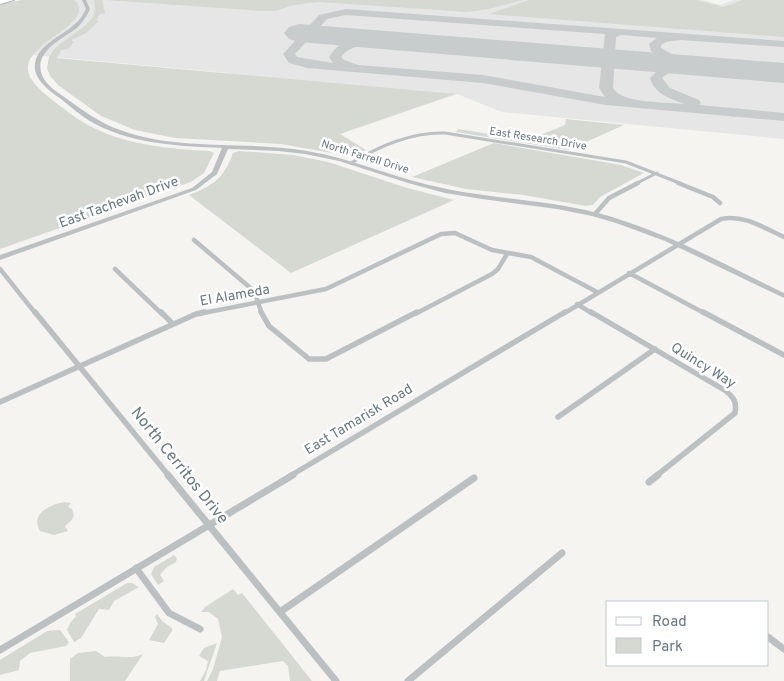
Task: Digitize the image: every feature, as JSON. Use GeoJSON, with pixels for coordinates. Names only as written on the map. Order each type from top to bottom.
{"type":"FeatureCollection","features":[{"type":"Feature","properties":{"kind":"main road"},"geometry":{"type":"LineString","coordinates":[[0,2],[9,0]]}},
{"type":"Feature","properties":{"kind":"street","name":"North Farrell Drive"},"geometry":{"type":"LineString","coordinates":[[84,0],[88,9],[83,19],[53,42],[40,57],[38,72],[44,83],[85,115],[112,129],[167,142],[293,150],[351,163],[435,189],[568,207],[648,230],[784,296]]}},
{"type":"Feature","properties":{"kind":"street","name":"East Research Drive"},"geometry":{"type":"LineString","coordinates":[[351,163],[373,150],[416,135],[436,132],[626,162],[713,197],[720,203]]}},
{"type":"Feature","properties":{"kind":"street","name":"East Tachevah Drive"},"geometry":{"type":"LineString","coordinates":[[0,258],[194,189],[215,173],[226,146]]}},
{"type":"Feature","properties":{"kind":"street"},"geometry":{"type":"LineString","coordinates":[[595,214],[608,198],[657,173]]}},
{"type":"Feature","properties":{"kind":"street","name":"East Tamarisk Road"},"geometry":{"type":"LineString","coordinates":[[0,650],[722,219],[732,216],[784,238]]}},
{"type":"Feature","properties":{"kind":"street","name":"El Alameda"},"geometry":{"type":"LineString","coordinates":[[0,402],[205,311],[259,303],[326,289],[441,234],[462,235],[492,250],[507,254]]}},
{"type":"Feature","properties":{"kind":"street"},"geometry":{"type":"LineString","coordinates":[[194,240],[254,291],[264,320],[309,359],[326,359],[492,274],[498,269],[507,254],[531,257],[597,292]]}},
{"type":"Feature","properties":{"kind":"street"},"geometry":{"type":"LineString","coordinates":[[115,268],[173,324]]}},
{"type":"Feature","properties":{"kind":"street","name":"North Cerritos Drive"},"geometry":{"type":"LineString","coordinates":[[0,269],[336,681]]}},
{"type":"Feature","properties":{"kind":"street"},"geometry":{"type":"LineString","coordinates":[[629,273],[784,355]]}},
{"type":"Feature","properties":{"kind":"street","name":"Quincy Way"},"geometry":{"type":"LineString","coordinates":[[577,304],[726,391],[737,404],[734,413],[648,482]]}},
{"type":"Feature","properties":{"kind":"street"},"geometry":{"type":"LineString","coordinates":[[558,417],[655,349]]}},
{"type":"Feature","properties":{"kind":"street"},"geometry":{"type":"LineString","coordinates":[[280,612],[474,478]]}},
{"type":"Feature","properties":{"kind":"street"},"geometry":{"type":"LineString","coordinates":[[408,681],[562,552]]}},
{"type":"Feature","properties":{"kind":"street"},"geometry":{"type":"LineString","coordinates":[[136,568],[169,614],[200,629]]}},
{"type":"Feature","properties":{"kind":"street"},"geometry":{"type":"LineString","coordinates":[[769,638],[784,649]]}},
{"type":"Feature","properties":{"kind":"shaded area"},"geometry":{"type":"Polygon","coordinates":[[[23,0],[703,0],[720,5],[734,0],[784,0],[784,139],[502,112],[457,94],[340,134],[229,73],[0,52],[0,5],[23,0]]]}},
{"type":"Feature","properties":{"kind":"green space"},"geometry":{"type":"Polygon","coordinates":[[[22,0],[74,0],[79,8],[77,16],[71,23],[40,48],[32,57],[28,71],[32,81],[39,89],[69,113],[102,132],[148,145],[210,151],[214,153],[204,173],[191,182],[0,249],[0,4],[22,0]]]}},
{"type":"Feature","properties":{"kind":"green space"},"geometry":{"type":"Polygon","coordinates":[[[94,0],[102,0],[105,13],[100,14],[96,20],[99,21],[85,34],[71,40],[74,42],[68,49],[61,50],[57,58],[455,94],[340,134],[366,150],[355,156],[281,144],[175,138],[135,130],[101,116],[58,85],[50,76],[47,68],[49,57],[55,48],[86,25],[93,17],[95,9],[94,0]]]}},
{"type":"Feature","properties":{"kind":"green space"},"geometry":{"type":"Polygon","coordinates":[[[106,0],[522,0],[489,9],[467,12],[319,2],[294,5],[275,11],[262,11],[106,0]]]}},
{"type":"Feature","properties":{"kind":"green space"},"geometry":{"type":"Polygon","coordinates":[[[529,0],[696,0],[723,7],[743,0],[784,0],[784,37],[489,14],[529,0]]]}},
{"type":"Feature","properties":{"kind":"green space"},"geometry":{"type":"Polygon","coordinates":[[[566,119],[624,125],[568,150],[456,132],[458,129],[528,140],[565,125],[566,119]]]}},
{"type":"Feature","properties":{"kind":"green space"},"geometry":{"type":"Polygon","coordinates":[[[494,143],[621,165],[644,173],[600,197],[593,205],[586,206],[523,195],[466,189],[412,177],[494,143]]]}},
{"type":"Feature","properties":{"kind":"green space"},"geometry":{"type":"Polygon","coordinates":[[[239,151],[293,155],[328,162],[407,188],[454,200],[291,273],[189,195],[217,180],[226,169],[233,153],[239,151]]]}},
{"type":"Feature","properties":{"kind":"green space"},"geometry":{"type":"Polygon","coordinates":[[[64,502],[71,503],[68,507],[72,509],[74,515],[72,520],[65,526],[68,531],[54,535],[40,531],[37,520],[39,515],[47,508],[64,502]]]}},
{"type":"Feature","properties":{"kind":"green space"},"geometry":{"type":"Polygon","coordinates":[[[174,555],[177,558],[176,562],[167,567],[160,575],[164,581],[158,585],[151,574],[154,567],[174,555]]]}},
{"type":"Feature","properties":{"kind":"green space"},"geometry":{"type":"Polygon","coordinates":[[[127,583],[132,583],[139,587],[114,601],[109,610],[99,609],[81,638],[74,642],[67,630],[76,616],[75,614],[127,583]]]}},
{"type":"Feature","properties":{"kind":"green space"},"geometry":{"type":"Polygon","coordinates":[[[233,589],[238,595],[242,593],[312,681],[290,681],[288,666],[283,661],[220,671],[217,681],[207,681],[213,669],[222,637],[218,619],[209,612],[201,612],[205,607],[233,589]]]}},
{"type":"Feature","properties":{"kind":"green space"},"geometry":{"type":"Polygon","coordinates":[[[157,614],[162,621],[172,628],[164,643],[149,640],[158,624],[155,617],[157,614]]]}},
{"type":"Feature","properties":{"kind":"green space"},"geometry":{"type":"Polygon","coordinates":[[[60,630],[69,642],[66,646],[30,653],[20,661],[19,670],[0,675],[0,660],[47,631],[60,630]]]}},
{"type":"Feature","properties":{"kind":"green space"},"geometry":{"type":"Polygon","coordinates":[[[217,643],[204,681],[200,681],[208,661],[199,656],[204,648],[217,643]]]}},
{"type":"Feature","properties":{"kind":"green space"},"geometry":{"type":"Polygon","coordinates":[[[96,651],[105,657],[134,657],[143,654],[125,681],[70,681],[70,659],[78,653],[96,651]]]}},
{"type":"Feature","properties":{"kind":"taxiway"},"geometry":{"type":"LineString","coordinates":[[620,32],[346,12],[323,17],[289,54],[293,60],[307,64],[483,79],[606,101],[784,117]]}},
{"type":"Feature","properties":{"kind":"taxiway"},"geometry":{"type":"LineString","coordinates":[[620,32],[784,44]]}},
{"type":"Feature","properties":{"kind":"taxiway"},"geometry":{"type":"LineString","coordinates":[[620,32],[610,35],[606,88],[610,95],[625,102]]}},
{"type":"Feature","properties":{"kind":"taxiway"},"geometry":{"type":"LineString","coordinates":[[677,37],[663,39],[655,44],[655,49],[669,58],[689,64]]}},
{"type":"Feature","properties":{"kind":"taxiway"},"geometry":{"type":"LineString","coordinates":[[353,67],[340,63],[335,57],[339,51],[352,44],[361,42],[393,41]]}},
{"type":"Feature","properties":{"kind":"taxiway"},"geometry":{"type":"LineString","coordinates":[[694,103],[666,91],[657,83],[656,78],[660,73],[671,68],[704,66]]}},
{"type":"Feature","properties":{"kind":"runway"},"geometry":{"type":"LineString","coordinates":[[299,33],[784,73]]}}]}
